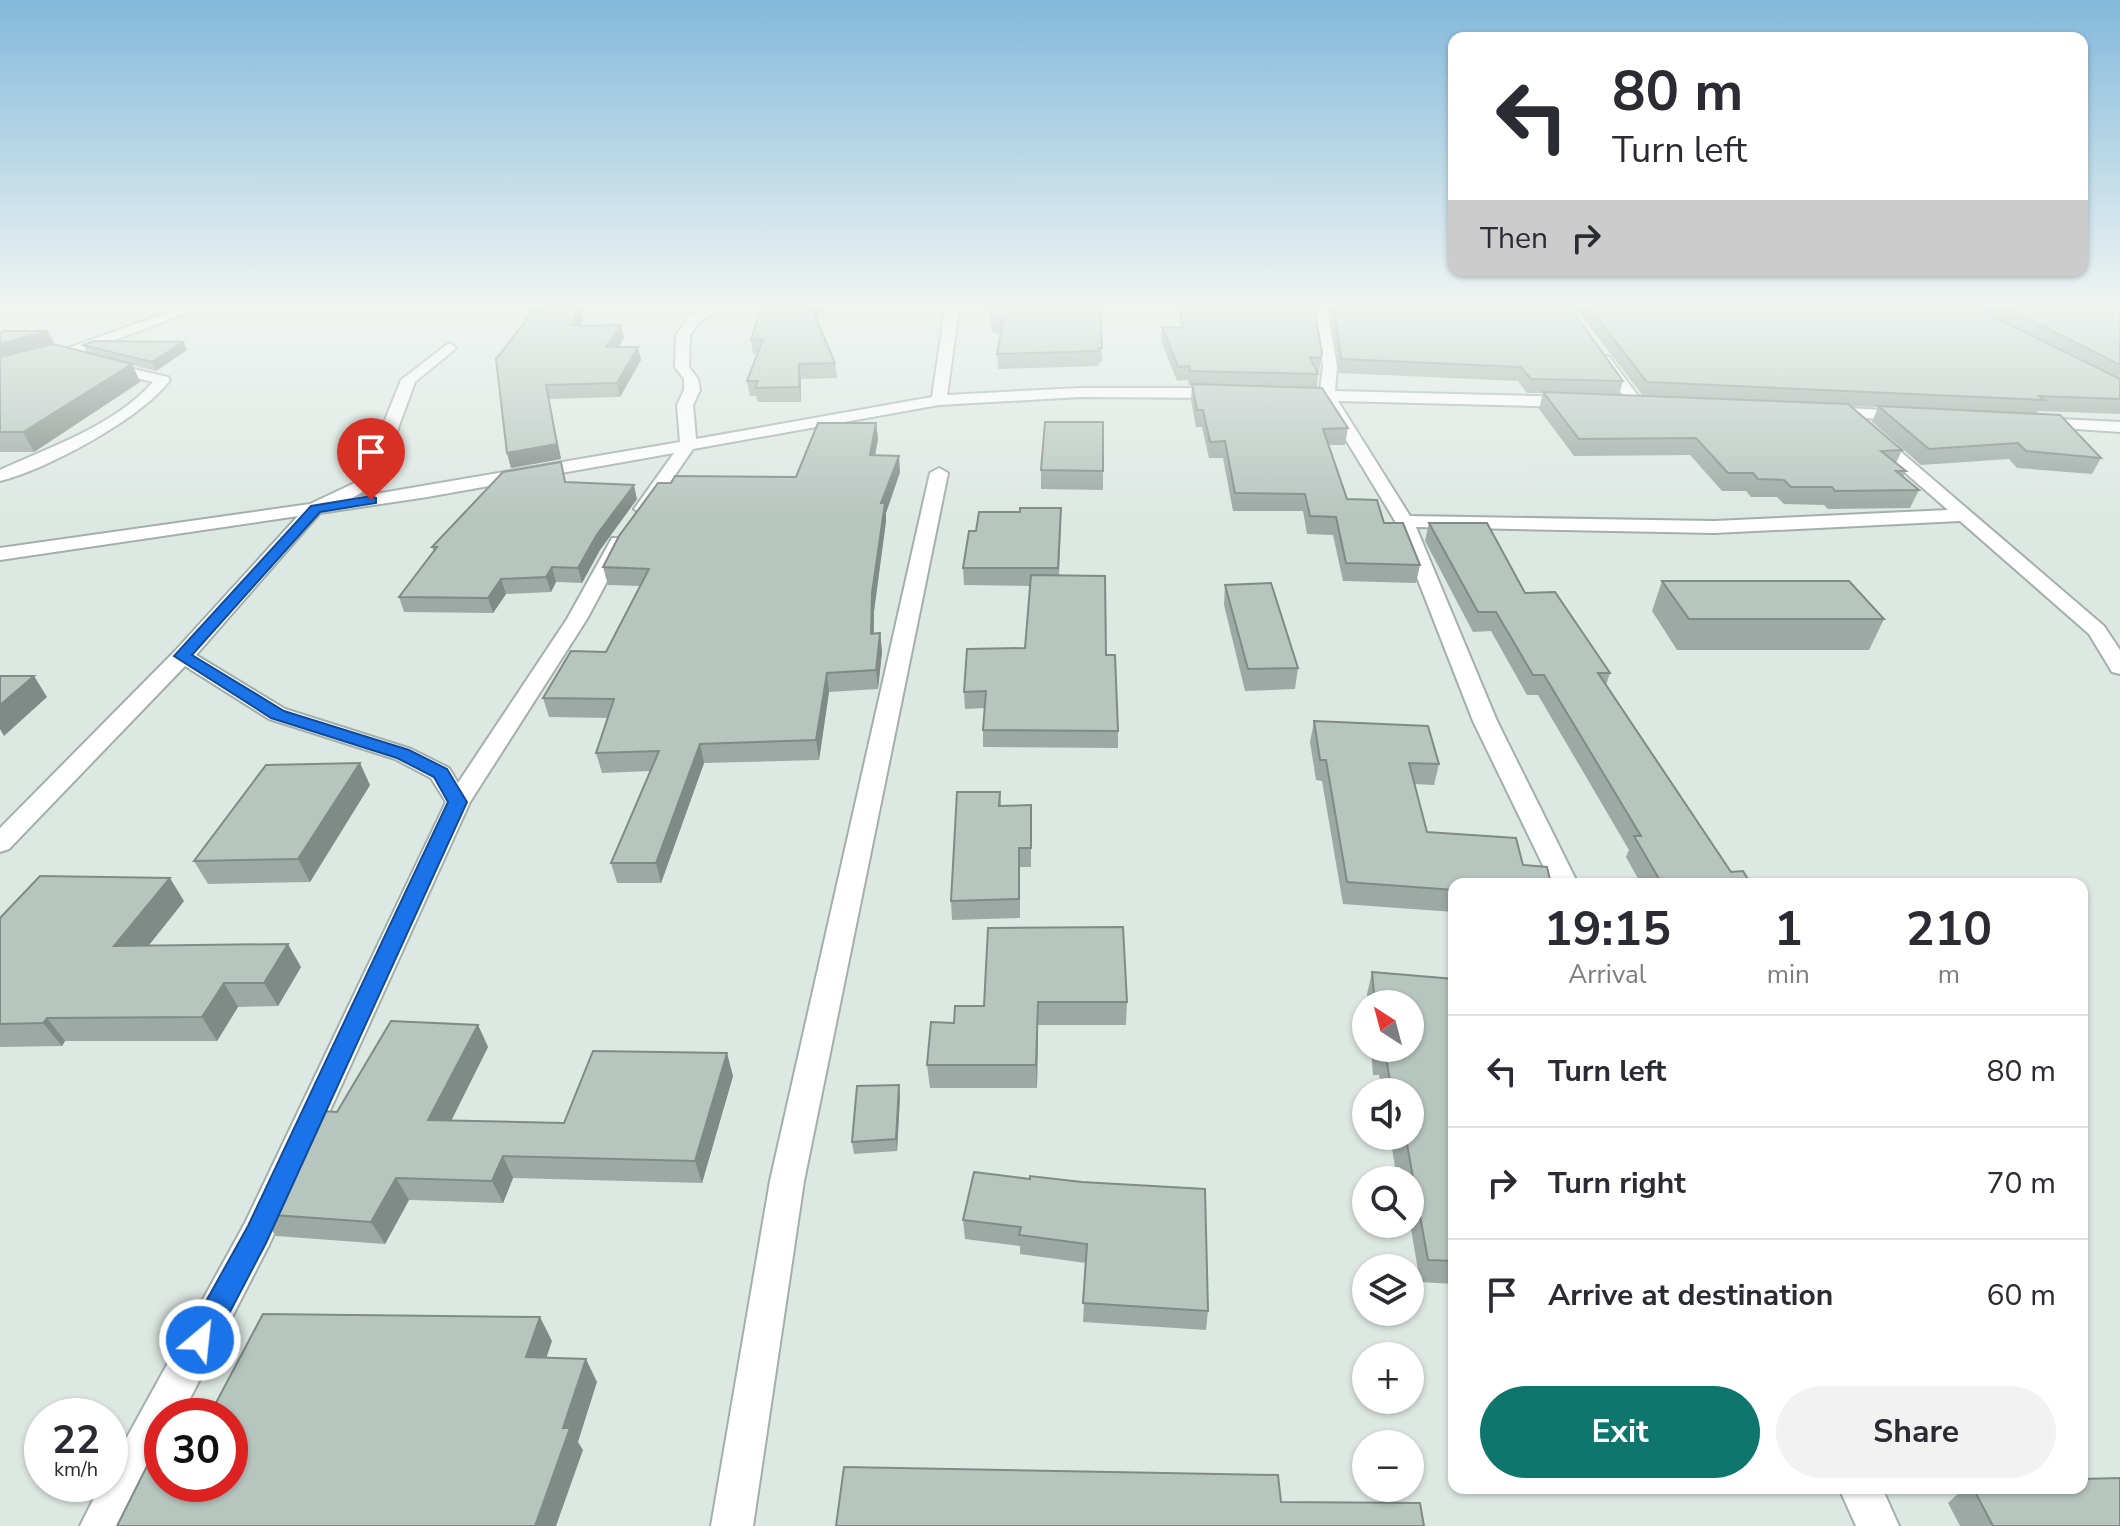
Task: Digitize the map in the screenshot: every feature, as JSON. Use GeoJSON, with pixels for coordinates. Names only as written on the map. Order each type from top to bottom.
{"type":"FeatureCollection","features":[{"type":"Feature","properties":{"kind":"street"},"geometry":{"type":"LineString","coordinates":[[0,476],[68,445],[130,410],[154,394],[163,380],[136,373]]}},
{"type":"Feature","properties":{"kind":"street"},"geometry":{"type":"LineString","coordinates":[[0,843],[183,656],[315,508],[369,483],[408,380],[416,373]]}},
{"type":"Feature","properties":{"kind":"street"},"geometry":{"type":"LineString","coordinates":[[101,1526],[257,1234],[458,802],[577,619],[612,552],[688,445],[685,405],[692,390],[687,373]]}},
{"type":"Feature","properties":{"kind":"street"},"geometry":{"type":"LineString","coordinates":[[939,400],[943,373]]}},
{"type":"Feature","properties":{"kind":"street"},"geometry":{"type":"LineString","coordinates":[[1329,373],[1327,396],[1404,521],[1485,721],[1562,878]]}},
{"type":"Feature","properties":{"kind":"street"},"geometry":{"type":"LineString","coordinates":[[1614,373],[1636,403]]}},
{"type":"Feature","properties":{"kind":"street"},"geometry":{"type":"LineString","coordinates":[[0,554],[427,492],[939,400],[1096,391],[1247,394]]}},
{"type":"Feature","properties":{"kind":"street"},"geometry":{"type":"LineString","coordinates":[[1279,395],[1590,402]]}},
{"type":"Feature","properties":{"kind":"street"},"geometry":{"type":"LineString","coordinates":[[1816,411],[1922,416]]}},
{"type":"Feature","properties":{"kind":"street"},"geometry":{"type":"LineString","coordinates":[[1845,412],[2097,630],[2120,667]]}},
{"type":"Feature","properties":{"kind":"street"},"geometry":{"type":"LineString","coordinates":[[2028,422],[2120,427]]}},
{"type":"Feature","properties":{"kind":"street"},"geometry":{"type":"LineString","coordinates":[[732,1526],[787,1181],[939,473]]}},
{"type":"Feature","properties":{"kind":"street"},"geometry":{"type":"LineString","coordinates":[[1404,521],[1714,527],[1963,515]]}},
{"type":"Feature","properties":{"kind":"street"},"geometry":{"type":"LineString","coordinates":[[2097,630],[2120,633]]}},
{"type":"Feature","properties":{"kind":"street"},"geometry":{"type":"LineString","coordinates":[[183,656],[277,714],[403,754],[440,773],[458,802]]}},
{"type":"Feature","properties":{"kind":"street"},"geometry":{"type":"LineString","coordinates":[[1863,1494],[1878,1526]]}},
{"type":"Feature","properties":{"kind":"building"},"geometry":{"type":"Polygon","coordinates":[[[0,373],[117,373],[23,432],[0,432],[0,373]]]}},
{"type":"Feature","properties":{"kind":"building"},"geometry":{"type":"Polygon","coordinates":[[[498,373],[623,373],[617,383],[546,385],[557,444],[507,453],[498,373]]]}},
{"type":"Feature","properties":{"kind":"building"},"geometry":{"type":"Polygon","coordinates":[[[750,373],[799,373],[799,387],[755,388],[758,381],[747,381],[750,373]]]}},
{"type":"Feature","properties":{"kind":"building"},"geometry":{"type":"Polygon","coordinates":[[[1526,373],[1617,373],[1623,381],[1531,379],[1526,373]]]}},
{"type":"Feature","properties":{"kind":"building"},"geometry":{"type":"Polygon","coordinates":[[[1640,373],[2108,373],[2120,379],[2120,399],[2039,396],[2044,400],[1647,382],[1640,373]]]}},
{"type":"Feature","properties":{"kind":"building"},"geometry":{"type":"Polygon","coordinates":[[[1192,384],[1322,388],[1348,428],[1323,429],[1347,499],[1377,500],[1384,523],[1403,523],[1420,565],[1346,563],[1336,517],[1310,516],[1305,494],[1235,493],[1225,441],[1210,442],[1203,410],[1197,410],[1192,384]]]}},
{"type":"Feature","properties":{"kind":"building"},"geometry":{"type":"Polygon","coordinates":[[[1543,392],[1848,404],[1902,450],[1881,451],[1906,471],[1896,471],[1919,490],[1835,491],[1832,487],[1791,487],[1784,480],[1758,479],[1753,473],[1728,473],[1696,438],[1579,439],[1543,392]]]}},
{"type":"Feature","properties":{"kind":"building"},"geometry":{"type":"Polygon","coordinates":[[[1878,406],[2060,415],[2101,458],[2026,451],[2018,443],[1929,449],[1878,406]]]}},
{"type":"Feature","properties":{"kind":"building"},"geometry":{"type":"Polygon","coordinates":[[[1045,422],[1103,422],[1103,471],[1041,470],[1045,422]]]}},
{"type":"Feature","properties":{"kind":"building"},"geometry":{"type":"Polygon","coordinates":[[[818,423],[876,423],[870,455],[899,456],[881,503],[885,503],[872,593],[871,634],[880,633],[876,670],[827,673],[816,740],[700,744],[656,863],[611,863],[659,751],[596,753],[614,699],[543,698],[571,651],[606,652],[649,569],[603,567],[619,536],[658,483],[671,483],[675,476],[796,477],[818,423]]]}},
{"type":"Feature","properties":{"kind":"building"},"geometry":{"type":"Polygon","coordinates":[[[561,462],[565,482],[634,485],[596,536],[578,568],[552,567],[546,577],[501,579],[488,598],[399,597],[437,547],[432,547],[503,472],[561,462]]]}},
{"type":"Feature","properties":{"kind":"building"},"geometry":{"type":"Polygon","coordinates":[[[1020,508],[1061,508],[1058,568],[963,568],[969,531],[976,531],[979,512],[1020,512],[1020,508]]]}},
{"type":"Feature","properties":{"kind":"building"},"geometry":{"type":"Polygon","coordinates":[[[1429,523],[1487,523],[1525,593],[1555,592],[1610,673],[1598,673],[1731,872],[1743,871],[1747,878],[1658,878],[1634,836],[1641,836],[1544,675],[1533,675],[1496,612],[1478,612],[1429,523]]]}},
{"type":"Feature","properties":{"kind":"building"},"geometry":{"type":"Polygon","coordinates":[[[1031,575],[1105,576],[1106,655],[1115,655],[1118,731],[983,730],[986,691],[964,692],[967,649],[1025,648],[1031,575]]]}},
{"type":"Feature","properties":{"kind":"building"},"geometry":{"type":"Polygon","coordinates":[[[1662,581],[1849,581],[1884,619],[1689,619],[1662,581]]]}},
{"type":"Feature","properties":{"kind":"building"},"geometry":{"type":"Polygon","coordinates":[[[1271,583],[1298,668],[1248,669],[1225,585],[1271,583]]]}},
{"type":"Feature","properties":{"kind":"building"},"geometry":{"type":"Polygon","coordinates":[[[0,676],[34,676],[0,705],[0,676]]]}},
{"type":"Feature","properties":{"kind":"building"},"geometry":{"type":"Polygon","coordinates":[[[1314,721],[1428,726],[1439,764],[1409,763],[1427,832],[1516,838],[1523,865],[1547,867],[1550,878],[1448,878],[1448,890],[1347,882],[1326,760],[1320,760],[1314,721]]]}},
{"type":"Feature","properties":{"kind":"building"},"geometry":{"type":"Polygon","coordinates":[[[360,763],[298,859],[194,861],[266,765],[360,763]]]}},
{"type":"Feature","properties":{"kind":"building"},"geometry":{"type":"Polygon","coordinates":[[[957,792],[1000,792],[999,806],[1031,805],[1031,848],[1019,848],[1019,899],[951,901],[957,792]]]}},
{"type":"Feature","properties":{"kind":"building"},"geometry":{"type":"Polygon","coordinates":[[[40,876],[170,878],[114,946],[288,944],[264,983],[224,983],[202,1017],[47,1018],[43,1023],[0,1024],[0,918],[40,876]]]}},
{"type":"Feature","properties":{"kind":"building"},"geometry":{"type":"Polygon","coordinates":[[[1123,927],[1127,1002],[1038,1002],[1036,1065],[927,1065],[931,1022],[954,1023],[955,1006],[984,1006],[988,928],[1123,927]]]}},
{"type":"Feature","properties":{"kind":"building"},"geometry":{"type":"Polygon","coordinates":[[[1372,972],[1448,978],[1448,1261],[1428,1260],[1424,1238],[1424,1166],[1411,1166],[1408,1150],[1424,1150],[1424,1078],[1390,1078],[1387,1062],[1424,1062],[1424,990],[1374,990],[1372,972]]]}},
{"type":"Feature","properties":{"kind":"building"},"geometry":{"type":"Polygon","coordinates":[[[391,1021],[478,1025],[428,1120],[564,1123],[593,1051],[727,1053],[695,1161],[503,1156],[492,1181],[396,1178],[371,1222],[260,1214],[322,1111],[337,1112],[391,1021]]]}},
{"type":"Feature","properties":{"kind":"building"},"geometry":{"type":"Polygon","coordinates":[[[899,1085],[896,1139],[852,1142],[857,1086],[899,1085]]]}},
{"type":"Feature","properties":{"kind":"building"},"geometry":{"type":"Polygon","coordinates":[[[974,1172],[1030,1179],[1030,1176],[1205,1189],[1208,1311],[1083,1303],[1087,1244],[1019,1235],[1021,1227],[963,1220],[974,1172]]]}},
{"type":"Feature","properties":{"kind":"building"},"geometry":{"type":"Polygon","coordinates":[[[263,1314],[540,1317],[526,1357],[586,1359],[563,1428],[570,1428],[535,1526],[117,1526],[144,1472],[144,1502],[248,1502],[248,1398],[219,1398],[263,1314]]]}},
{"type":"Feature","properties":{"kind":"building"},"geometry":{"type":"Polygon","coordinates":[[[844,1467],[1278,1475],[1281,1502],[1420,1503],[1424,1526],[836,1526],[844,1467]]]}},
{"type":"Feature","properties":{"kind":"building"},"geometry":{"type":"Polygon","coordinates":[[[2120,1478],[2120,1526],[1993,1526],[1976,1494],[2088,1494],[2088,1479],[2120,1478]]]}},
{"type":"Feature","properties":{"kind":"route"},"geometry":{"type":"LineString","coordinates":[[200,1340],[257,1234],[458,802],[440,773],[403,754],[277,714],[183,656],[315,508],[371,500]]}}]}
